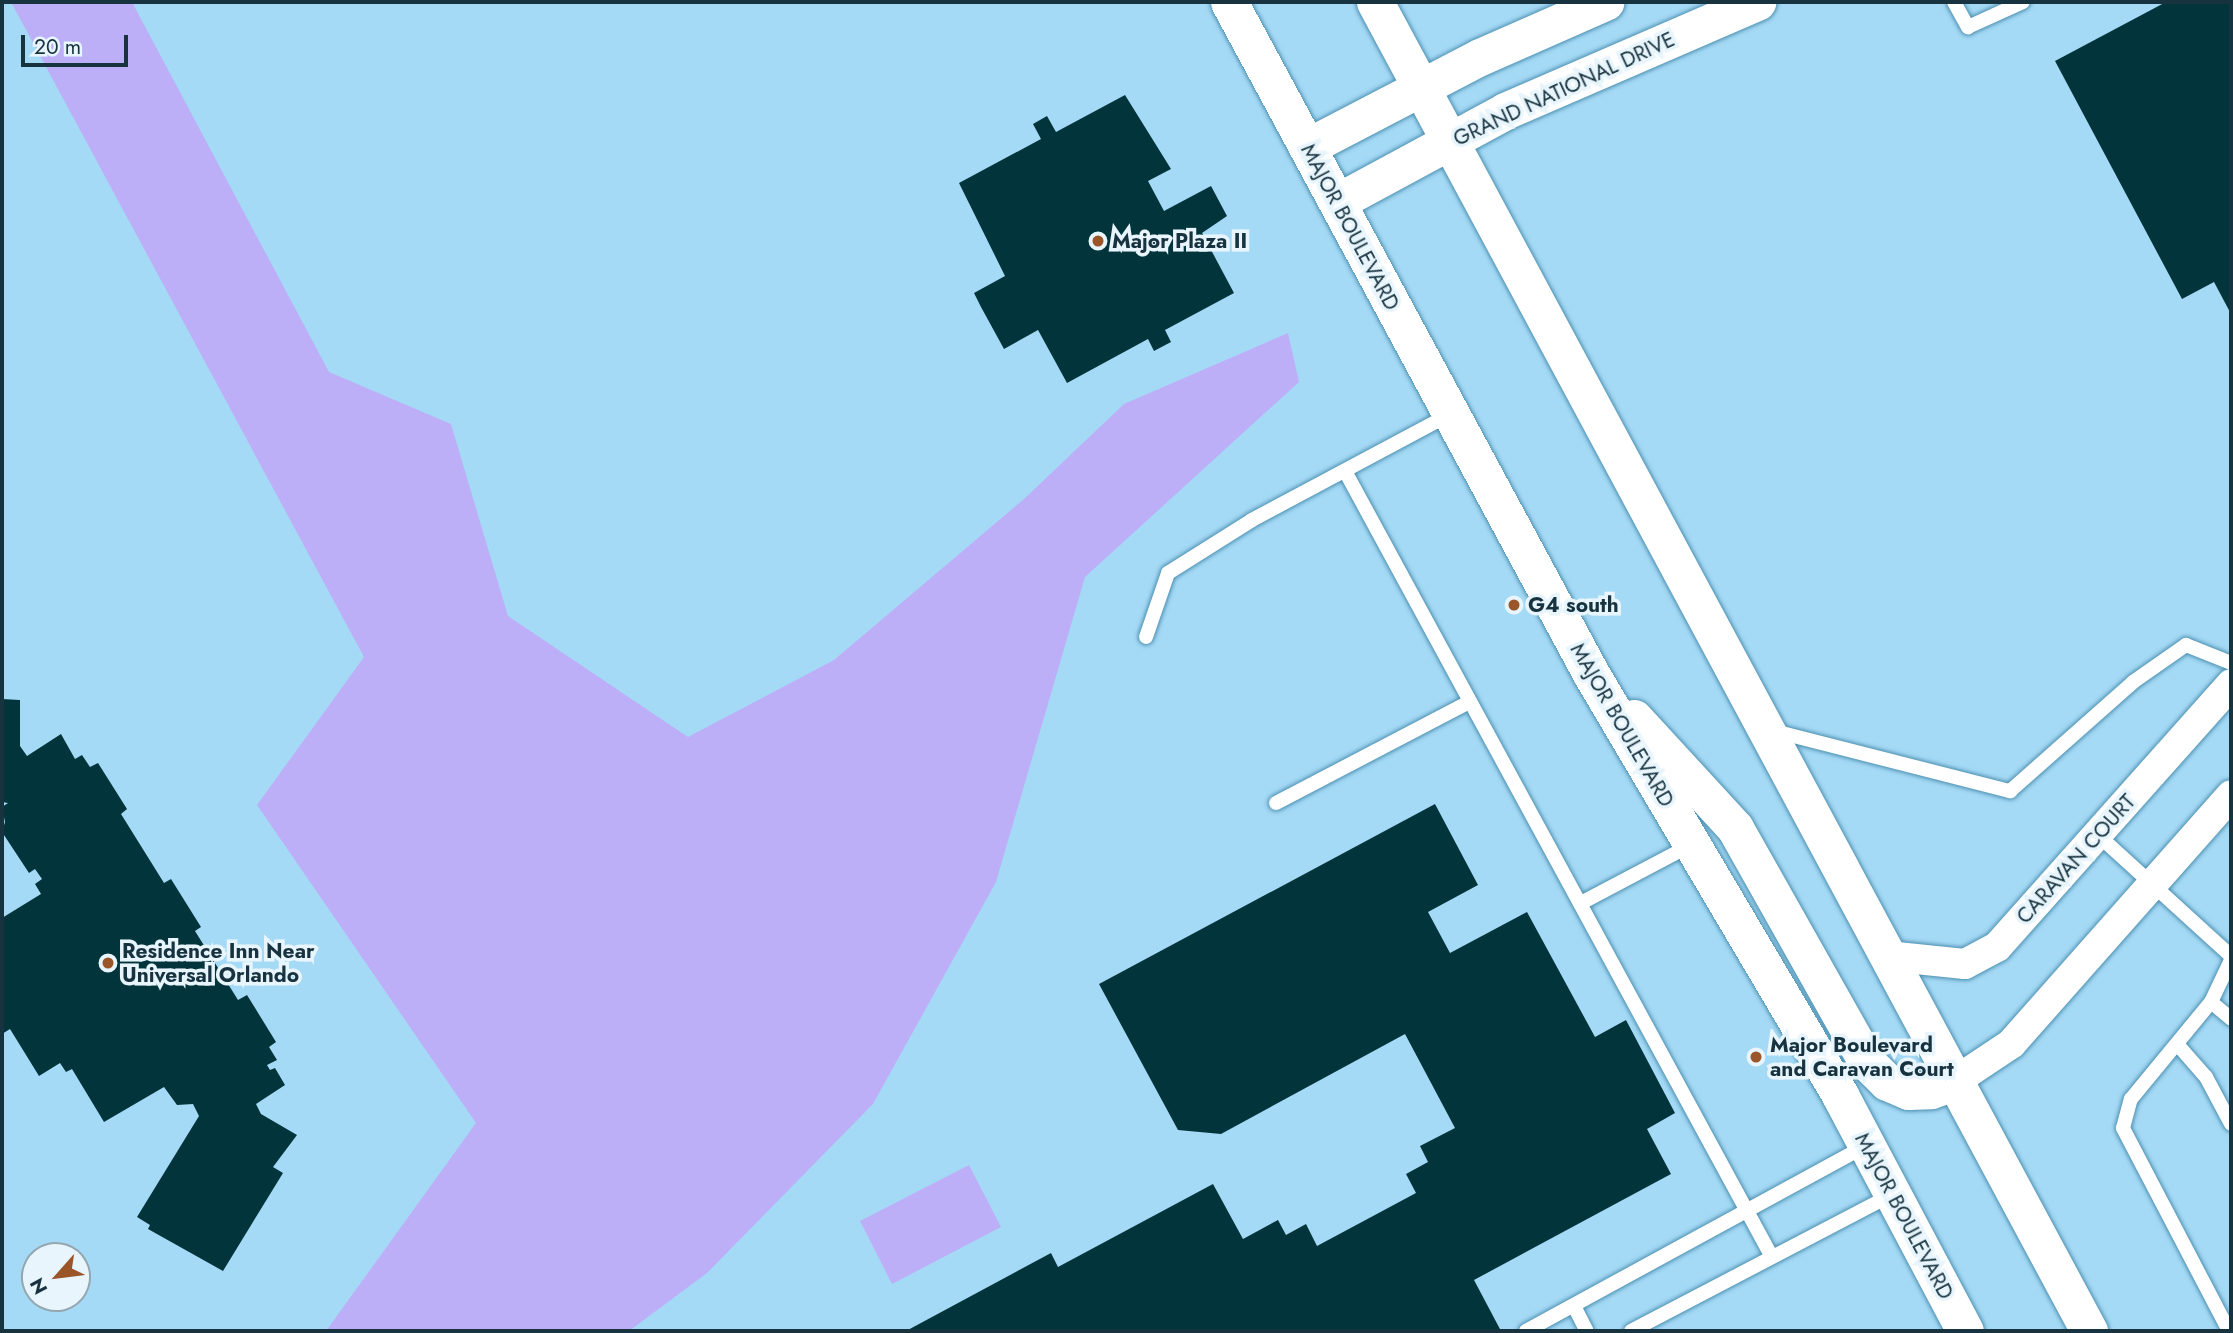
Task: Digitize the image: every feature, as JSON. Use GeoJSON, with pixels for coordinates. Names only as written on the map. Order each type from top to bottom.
{"type":"FeatureCollection","features":[{"type":"Feature","properties":{"kind":"street","name":"MAJOR BOULEVARD"},"geometry":{"type":"LineString","coordinates":[[1229,2],[1449,415],[1590,672],[1693,844],[1867,1146],[1965,1331]]}},
{"type":"Feature","properties":{"kind":"street"},"geometry":{"type":"LineString","coordinates":[[1375,2],[2089,1331]]}},
{"type":"Feature","properties":{"kind":"street"},"geometry":{"type":"LineString","coordinates":[[1307,147],[1421,88],[1605,2]]}},
{"type":"Feature","properties":{"kind":"street","name":"GRAND NATIONAL DRIVE"},"geometry":{"type":"LineString","coordinates":[[1337,202],[1505,111],[1757,2]]}},
{"type":"Feature","properties":{"kind":"street"},"geometry":{"type":"LineString","coordinates":[[1590,672],[1735,828],[1867,1062],[1887,1082],[1908,1091],[1931,1090],[1954,1082],[2011,1044],[2231,795]]}},
{"type":"Feature","properties":{"kind":"street","name":"CARAVAN COURT"},"geometry":{"type":"LineString","coordinates":[[1886,956],[1965,964],[1987,954],[2098,835],[2231,684]]}},
{"type":"Feature","properties":{"kind":"lane"},"geometry":{"type":"LineString","coordinates":[[1954,2],[1968,27],[2023,2]]}},
{"type":"Feature","properties":{"kind":"lane"},"geometry":{"type":"LineString","coordinates":[[1146,637],[1168,573],[1252,520],[1449,415]]}},
{"type":"Feature","properties":{"kind":"lane"},"geometry":{"type":"LineString","coordinates":[[1345,471],[1772,1257]]}},
{"type":"Feature","properties":{"kind":"lane"},"geometry":{"type":"LineString","coordinates":[[1765,729],[2010,791],[2133,682],[2186,645],[2231,663]]}},
{"type":"Feature","properties":{"kind":"lane"},"geometry":{"type":"LineString","coordinates":[[1276,803],[1469,702]]}},
{"type":"Feature","properties":{"kind":"lane"},"geometry":{"type":"LineString","coordinates":[[2098,835],[2231,958],[2211,1002],[2131,1099],[2123,1128],[2229,1331]]}},
{"type":"Feature","properties":{"kind":"lane"},"geometry":{"type":"LineString","coordinates":[[1581,903],[1693,844]]}},
{"type":"Feature","properties":{"kind":"lane"},"geometry":{"type":"LineString","coordinates":[[2211,1002],[2231,1019]]}},
{"type":"Feature","properties":{"kind":"lane"},"geometry":{"type":"LineString","coordinates":[[2177,1044],[2206,1077],[2231,1124]]}},
{"type":"Feature","properties":{"kind":"lane"},"geometry":{"type":"LineString","coordinates":[[1526,1331],[1867,1146]]}},
{"type":"Feature","properties":{"kind":"lane"},"geometry":{"type":"LineString","coordinates":[[1631,1331],[1893,1194]]}},
{"type":"Feature","properties":{"kind":"lane"},"geometry":{"type":"LineString","coordinates":[[1574,1306],[1587,1331]]}},
{"type":"Feature","properties":{"kind":"shaded area"},"geometry":{"type":"Polygon","coordinates":[[[11,2],[132,2],[329,372],[451,424],[508,616],[688,737],[834,660],[1024,499],[1124,404],[1288,333],[1299,382],[1085,577],[996,882],[873,1104],[707,1273],[629,1331],[326,1331],[476,1123],[257,805],[364,657],[11,2]]]}},
{"type":"Feature","properties":{"kind":"shaded area"},"geometry":{"type":"Polygon","coordinates":[[[969,1165],[1001,1227],[892,1284],[860,1221],[969,1165]]]}},
{"type":"Feature","properties":{"kind":"building"},"geometry":{"type":"Polygon","coordinates":[[[2166,2],[2231,2],[2231,314],[2214,282],[2182,299],[2055,61],[2166,2]]]}},
{"type":"Feature","properties":{"kind":"building","name":"Major Plaza II"},"geometry":{"type":"Polygon","coordinates":[[[1125,95],[1171,169],[1148,181],[1164,211],[1211,186],[1227,216],[1202,233],[1234,293],[1165,330],[1171,342],[1154,351],[1148,339],[1067,383],[1038,330],[1004,349],[981,307],[974,293],[1005,276],[959,183],[1041,139],[1033,124],[1047,116],[1056,132],[1125,95]]]}},
{"type":"Feature","properties":{"kind":"building","name":"Residence Inn Near Universal Orlando"},"geometry":{"type":"Polygon","coordinates":[[[2,699],[20,700],[20,746],[27,756],[61,734],[75,759],[82,755],[90,767],[98,763],[127,809],[121,814],[164,883],[171,879],[201,927],[195,931],[238,1000],[247,995],[276,1042],[269,1047],[277,1060],[267,1065],[270,1070],[275,1068],[285,1085],[256,1104],[261,1114],[297,1135],[273,1167],[283,1173],[223,1271],[148,1229],[150,1225],[137,1217],[199,1116],[193,1104],[177,1105],[164,1087],[104,1122],[72,1069],[66,1072],[60,1063],[39,1076],[10,1029],[2,1034],[2,918],[41,894],[35,884],[42,879],[35,869],[29,873],[2,832],[5,822],[2,807],[8,803],[2,802],[2,699]]]}},
{"type":"Feature","properties":{"kind":"building"},"geometry":{"type":"Polygon","coordinates":[[[1435,804],[1478,885],[1428,912],[1450,953],[1527,912],[1595,1037],[1626,1020],[1675,1113],[1647,1129],[1671,1174],[1474,1280],[1501,1331],[906,1331],[1051,1253],[1058,1267],[1213,1184],[1243,1239],[1278,1220],[1286,1235],[1306,1224],[1317,1246],[1416,1193],[1406,1174],[1428,1162],[1420,1146],[1455,1128],[1405,1034],[1221,1134],[1178,1130],[1099,984],[1435,804]]]}},
{"type":"Feature","properties":{"kind":"place","name":"Major Plaza II"},"geometry":{"type":"Point","coordinates":[1098,241]}},
{"type":"Feature","properties":{"kind":"place","name":"G4 south"},"geometry":{"type":"Point","coordinates":[1514,605]}},
{"type":"Feature","properties":{"kind":"place","name":"Residence Inn Near Universal Orlando"},"geometry":{"type":"Point","coordinates":[108,963]}},
{"type":"Feature","properties":{"kind":"place","name":"Major Boulevard and Caravan Court"},"geometry":{"type":"Point","coordinates":[1756,1057]}}]}
